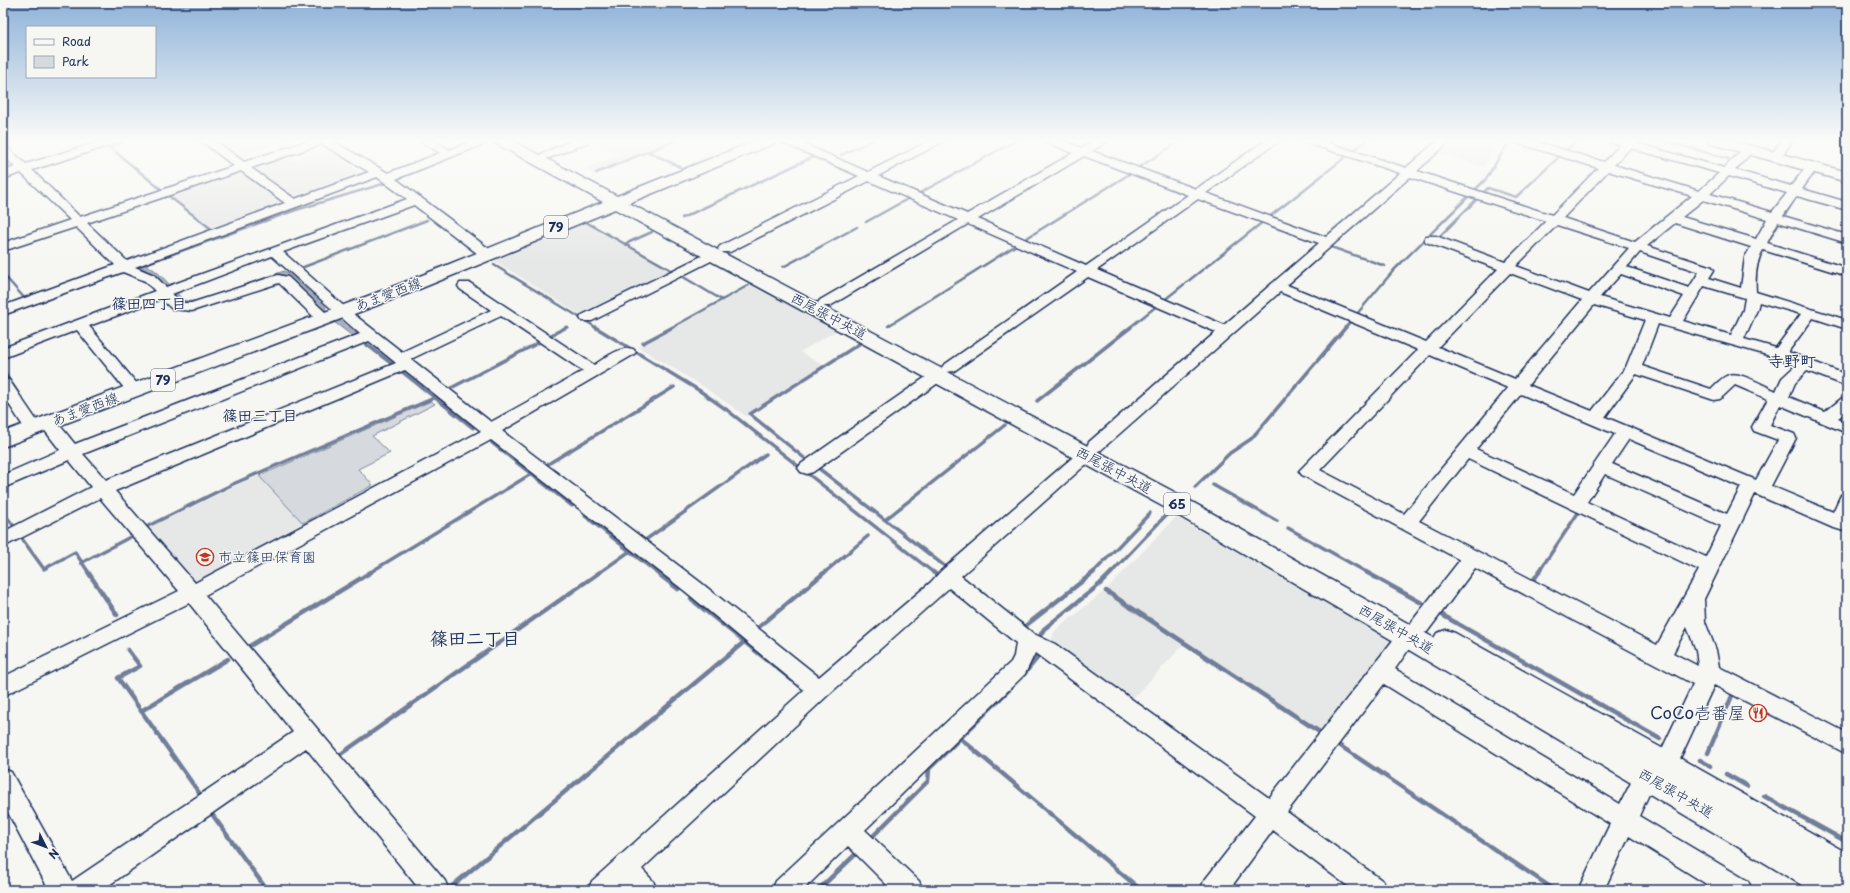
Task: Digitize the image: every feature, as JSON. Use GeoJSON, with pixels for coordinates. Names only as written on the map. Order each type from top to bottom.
{"type":"FeatureCollection","features":[{"type":"Feature","properties":{"kind":"main road","name":"西尾張中央道"},"geometry":{"type":"LineString","coordinates":[[584,182],[1090,450],[1170,500],[1414,631],[1657,774],[1842,890]]}},
{"type":"Feature","properties":{"kind":"main road","name":"西尾張中央道"},"geometry":{"type":"LineString","coordinates":[[589,182],[619,199]]}},
{"type":"Feature","properties":{"kind":"main road","name":"あま愛西線"},"geometry":{"type":"LineString","coordinates":[[3,440],[38,422],[130,385],[329,314],[483,251],[619,199],[660,182]]}},
{"type":"Feature","properties":{"kind":"main road","name":"あま愛西線"},"geometry":{"type":"LineString","coordinates":[[3,432],[38,422],[329,314],[663,182]]}},
{"type":"Feature","properties":{"kind":"main road","name":"西尾張中央道"},"geometry":{"type":"LineString","coordinates":[[719,252],[825,303],[944,372]]}},
{"type":"Feature","properties":{"kind":"main road","name":"西尾張中央道"},"geometry":{"type":"LineString","coordinates":[[1657,774],[1847,871]]}},
{"type":"Feature","properties":{"kind":"street"},"geometry":{"type":"LineString","coordinates":[[36,182],[127,269],[145,275],[168,291],[174,305],[181,308],[192,307],[278,279],[283,280],[329,314],[370,334],[403,362],[491,431],[693,587],[819,690]]}},
{"type":"Feature","properties":{"kind":"street"},"geometry":{"type":"LineString","coordinates":[[3,247],[197,182]]}},
{"type":"Feature","properties":{"kind":"street"},"geometry":{"type":"LineString","coordinates":[[264,182],[294,204]]}},
{"type":"Feature","properties":{"kind":"street"},"geometry":{"type":"LineString","coordinates":[[3,311],[127,269],[294,204],[365,182]]}},
{"type":"Feature","properties":{"kind":"street"},"geometry":{"type":"LineString","coordinates":[[391,182],[483,251]]}},
{"type":"Feature","properties":{"kind":"street"},"geometry":{"type":"LineString","coordinates":[[587,318],[857,182]]}},
{"type":"Feature","properties":{"kind":"street"},"geometry":{"type":"LineString","coordinates":[[881,182],[1226,331]]}},
{"type":"Feature","properties":{"kind":"street"},"geometry":{"type":"LineString","coordinates":[[825,303],[1032,182]]}},
{"type":"Feature","properties":{"kind":"street"},"geometry":{"type":"LineString","coordinates":[[1164,182],[1328,242]]}},
{"type":"Feature","properties":{"kind":"street"},"geometry":{"type":"LineString","coordinates":[[807,468],[1215,182]]}},
{"type":"Feature","properties":{"kind":"street"},"geometry":{"type":"LineString","coordinates":[[601,890],[819,690],[938,587],[948,576],[1090,450],[1397,182]]}},
{"type":"Feature","properties":{"kind":"street"},"geometry":{"type":"LineString","coordinates":[[1438,182],[1707,270],[1675,322]]}},
{"type":"Feature","properties":{"kind":"street"},"geometry":{"type":"LineString","coordinates":[[1591,182],[1308,471],[1661,657],[1707,676],[1847,744]]}},
{"type":"Feature","properties":{"kind":"street"},"geometry":{"type":"LineString","coordinates":[[1657,182],[1847,239]]}},
{"type":"Feature","properties":{"kind":"street"},"geometry":{"type":"LineString","coordinates":[[1407,522],[1518,386],[1637,247],[1717,182]]}},
{"type":"Feature","properties":{"kind":"street"},"geometry":{"type":"LineString","coordinates":[[1759,182],[1847,206]]}},
{"type":"Feature","properties":{"kind":"street"},"geometry":{"type":"LineString","coordinates":[[1736,340],[1750,310],[1751,295],[1748,281],[1750,264],[1759,244],[1775,217],[1801,182]]}},
{"type":"Feature","properties":{"kind":"street"},"geometry":{"type":"LineString","coordinates":[[3,354],[274,251],[416,200]]}},
{"type":"Feature","properties":{"kind":"street"},"geometry":{"type":"LineString","coordinates":[[1673,218],[1847,272]]}},
{"type":"Feature","properties":{"kind":"street"},"geometry":{"type":"LineString","coordinates":[[1431,239],[1592,298],[1654,318],[1675,322],[1779,354],[1847,382]]}},
{"type":"Feature","properties":{"kind":"street"},"geometry":{"type":"LineString","coordinates":[[274,251],[329,314]]}},
{"type":"Feature","properties":{"kind":"street"},"geometry":{"type":"LineString","coordinates":[[1618,268],[1692,294]]}},
{"type":"Feature","properties":{"kind":"street"},"geometry":{"type":"LineString","coordinates":[[1700,280],[1845,321]]}},
{"type":"Feature","properties":{"kind":"street"},"geometry":{"type":"LineString","coordinates":[[465,286],[593,371]]}},
{"type":"Feature","properties":{"kind":"street"},"geometry":{"type":"LineString","coordinates":[[1277,286],[1428,348],[1843,524],[1847,499]]}},
{"type":"Feature","properties":{"kind":"street"},"geometry":{"type":"LineString","coordinates":[[3,540],[102,489],[403,362],[502,310]]}},
{"type":"Feature","properties":{"kind":"street"},"geometry":{"type":"LineString","coordinates":[[1779,354],[1810,312]]}},
{"type":"Feature","properties":{"kind":"street"},"geometry":{"type":"LineString","coordinates":[[1595,419],[1633,368],[1654,318]]}},
{"type":"Feature","properties":{"kind":"street"},"geometry":{"type":"LineString","coordinates":[[80,324],[130,385]]}},
{"type":"Feature","properties":{"kind":"street"},"geometry":{"type":"LineString","coordinates":[[3,482],[70,452],[370,334]]}},
{"type":"Feature","properties":{"kind":"street"},"geometry":{"type":"LineString","coordinates":[[3,687],[192,593],[491,431],[628,352]]}},
{"type":"Feature","properties":{"kind":"street"},"geometry":{"type":"LineString","coordinates":[[1661,657],[1682,617],[1694,599],[1731,523],[1788,438],[1760,427],[1769,409],[1779,398],[1788,381],[1805,364]]}},
{"type":"Feature","properties":{"kind":"street"},"geometry":{"type":"LineString","coordinates":[[1633,368],[1714,395],[1732,379],[1847,428]]}},
{"type":"Feature","properties":{"kind":"street"},"geometry":{"type":"LineString","coordinates":[[3,383],[38,422],[70,452],[192,593],[307,735],[436,890]]}},
{"type":"Feature","properties":{"kind":"street"},"geometry":{"type":"LineString","coordinates":[[1826,419],[1847,403]]}},
{"type":"Feature","properties":{"kind":"street"},"geometry":{"type":"LineString","coordinates":[[1577,503],[1625,432]]}},
{"type":"Feature","properties":{"kind":"street"},"geometry":{"type":"LineString","coordinates":[[1465,451],[1710,567]]}},
{"type":"Feature","properties":{"kind":"street"},"geometry":{"type":"LineString","coordinates":[[1602,466],[1731,523]]}},
{"type":"Feature","properties":{"kind":"street"},"geometry":{"type":"LineString","coordinates":[[1213,890],[1381,671],[1472,558]]}},
{"type":"Feature","properties":{"kind":"street"},"geometry":{"type":"LineString","coordinates":[[948,576],[1027,640],[1048,650],[1374,890]]}},
{"type":"Feature","properties":{"kind":"street"},"geometry":{"type":"LineString","coordinates":[[1591,890],[1625,820],[1657,774],[1707,676],[1706,650],[1696,622],[1694,599]]}},
{"type":"Feature","properties":{"kind":"street"},"geometry":{"type":"LineString","coordinates":[[785,890],[1018,668],[1024,658],[1027,640]]}},
{"type":"Feature","properties":{"kind":"street"},"geometry":{"type":"LineString","coordinates":[[1381,671],[1739,890]]}},
{"type":"Feature","properties":{"kind":"street"},"geometry":{"type":"LineString","coordinates":[[80,890],[307,735]]}},
{"type":"Feature","properties":{"kind":"street"},"geometry":{"type":"LineString","coordinates":[[6,793],[63,890]]}},
{"type":"Feature","properties":{"kind":"street"},"geometry":{"type":"LineString","coordinates":[[849,830],[910,890]]}},
{"type":"Feature","properties":{"kind":"street"},"geometry":{"type":"LineString","coordinates":[[625,868],[644,890]]}},
{"type":"Feature","properties":{"kind":"shaded area"},"geometry":{"type":"Polygon","coordinates":[[[201,182],[256,182],[288,204],[216,231],[167,193],[201,182]]]}},
{"type":"Feature","properties":{"kind":"shaded area"},"geometry":{"type":"Polygon","coordinates":[[[269,182],[352,182],[296,202],[269,182]]]}},
{"type":"Feature","properties":{"kind":"shaded area"},"geometry":{"type":"Polygon","coordinates":[[[584,222],[674,272],[584,317],[492,259],[584,222]]]}},
{"type":"Feature","properties":{"kind":"shaded area"},"geometry":{"type":"Polygon","coordinates":[[[142,264],[147,265],[158,273],[183,300],[189,301],[206,298],[284,271],[326,307],[325,309],[360,336],[355,338],[334,322],[285,276],[276,277],[183,306],[143,268],[132,270],[130,268],[142,264]]]}},
{"type":"Feature","properties":{"kind":"shaded area"},"geometry":{"type":"Polygon","coordinates":[[[752,285],[837,330],[800,352],[824,366],[746,416],[704,387],[638,347],[752,285]]]}},
{"type":"Feature","properties":{"kind":"shaded area","name":"市立篠田保育園"},"geometry":{"type":"Polygon","coordinates":[[[259,476],[303,523],[192,584],[144,530],[259,476]]]}},
{"type":"Feature","properties":{"kind":"shaded area"},"geometry":{"type":"Polygon","coordinates":[[[1176,517],[1396,643],[1327,735],[1186,642],[1127,705],[1049,647],[1054,632],[1108,588],[1176,517]]]}},
{"type":"Feature","properties":{"kind":"green space"},"geometry":{"type":"Polygon","coordinates":[[[431,401],[435,404],[372,436],[390,453],[358,469],[373,485],[303,523],[259,476],[431,401]]]}},
{"type":"Feature","properties":{"kind":"waterway"},"geometry":{"type":"LineString","coordinates":[[152,182],[163,191]]}},
{"type":"Feature","properties":{"kind":"waterway"},"geometry":{"type":"LineString","coordinates":[[682,218],[760,182]]}},
{"type":"Feature","properties":{"kind":"waterway"},"geometry":{"type":"LineString","coordinates":[[916,195],[940,182]]}},
{"type":"Feature","properties":{"kind":"waterway"},"geometry":{"type":"LineString","coordinates":[[1022,241],[1117,182]]}},
{"type":"Feature","properties":{"kind":"waterway"},"geometry":{"type":"LineString","coordinates":[[1268,218],[1314,182]]}},
{"type":"Feature","properties":{"kind":"waterway"},"geometry":{"type":"LineString","coordinates":[[1345,328],[1394,270],[1483,182]]}},
{"type":"Feature","properties":{"kind":"waterway"},"geometry":{"type":"LineString","coordinates":[[1482,194],[1488,188],[1516,197],[1532,182]]}},
{"type":"Feature","properties":{"kind":"waterway"},"geometry":{"type":"LineString","coordinates":[[142,265],[296,210],[386,183],[389,185]]}},
{"type":"Feature","properties":{"kind":"waterway"},"geometry":{"type":"LineString","coordinates":[[166,194],[214,231]]}},
{"type":"Feature","properties":{"kind":"waterway"},"geometry":{"type":"LineString","coordinates":[[1437,239],[1480,196]]}},
{"type":"Feature","properties":{"kind":"waterway"},"geometry":{"type":"LineString","coordinates":[[866,222],[911,197]]}},
{"type":"Feature","properties":{"kind":"waterway"},"geometry":{"type":"LineString","coordinates":[[1783,218],[1793,202]]}},
{"type":"Feature","properties":{"kind":"waterway"},"geometry":{"type":"LineString","coordinates":[[301,268],[427,220]]}},
{"type":"Feature","properties":{"kind":"waterway"},"geometry":{"type":"LineString","coordinates":[[1163,301],[1264,221]]}},
{"type":"Feature","properties":{"kind":"waterway"},"geometry":{"type":"LineString","coordinates":[[1767,243],[1780,221]]}},
{"type":"Feature","properties":{"kind":"waterway"},"geometry":{"type":"LineString","coordinates":[[586,222],[625,244]]}},
{"type":"Feature","properties":{"kind":"waterway"},"geometry":{"type":"LineString","coordinates":[[783,267],[857,227]]}},
{"type":"Feature","properties":{"kind":"waterway"},"geometry":{"type":"LineString","coordinates":[[625,244],[652,232]]}},
{"type":"Feature","properties":{"kind":"waterway"},"geometry":{"type":"LineString","coordinates":[[625,244],[673,271]]}},
{"type":"Feature","properties":{"kind":"waterway"},"geometry":{"type":"LineString","coordinates":[[888,326],[1018,244]]}},
{"type":"Feature","properties":{"kind":"waterway"},"geometry":{"type":"LineString","coordinates":[[1331,247],[1385,266]]}},
{"type":"Feature","properties":{"kind":"waterway"},"geometry":{"type":"LineString","coordinates":[[494,265],[597,328]]}},
{"type":"Feature","properties":{"kind":"waterway"},"geometry":{"type":"LineString","coordinates":[[3,315],[126,271]]}},
{"type":"Feature","properties":{"kind":"waterway"},"geometry":{"type":"LineString","coordinates":[[3,274],[26,300]]}},
{"type":"Feature","properties":{"kind":"waterway"},"geometry":{"type":"LineString","coordinates":[[680,275],[722,300]]}},
{"type":"Feature","properties":{"kind":"waterway"},"geometry":{"type":"LineString","coordinates":[[722,300],[749,285]]}},
{"type":"Feature","properties":{"kind":"waterway"},"geometry":{"type":"LineString","coordinates":[[671,328],[722,300]]}},
{"type":"Feature","properties":{"kind":"waterway"},"geometry":{"type":"LineString","coordinates":[[1129,328],[1158,305]]}},
{"type":"Feature","properties":{"kind":"waterway"},"geometry":{"type":"LineString","coordinates":[[549,336],[567,327]]}},
{"type":"Feature","properties":{"kind":"waterway"},"geometry":{"type":"LineString","coordinates":[[595,327],[700,391],[727,410],[934,573]]}},
{"type":"Feature","properties":{"kind":"waterway"},"geometry":{"type":"LineString","coordinates":[[643,343],[673,327]]}},
{"type":"Feature","properties":{"kind":"waterway"},"geometry":{"type":"LineString","coordinates":[[1037,401],[1131,327]]}},
{"type":"Feature","properties":{"kind":"waterway"},"geometry":{"type":"LineString","coordinates":[[1195,487],[1230,453],[1251,439],[1346,327]]}},
{"type":"Feature","properties":{"kind":"waterway"},"geometry":{"type":"LineString","coordinates":[[361,340],[392,364]]}},
{"type":"Feature","properties":{"kind":"waterway"},"geometry":{"type":"LineString","coordinates":[[451,388],[538,343]]}},
{"type":"Feature","properties":{"kind":"waterway"},"geometry":{"type":"LineString","coordinates":[[808,461],[750,414],[859,344]]}},
{"type":"Feature","properties":{"kind":"waterway"},"geometry":{"type":"LineString","coordinates":[[3,371],[18,393]]}},
{"type":"Feature","properties":{"kind":"waterway"},"geometry":{"type":"LineString","coordinates":[[401,371],[473,428]]}},
{"type":"Feature","properties":{"kind":"waterway"},"geometry":{"type":"LineString","coordinates":[[548,464],[674,387]]}},
{"type":"Feature","properties":{"kind":"waterway"},"geometry":{"type":"LineString","coordinates":[[146,527],[233,484],[434,398]]}},
{"type":"Feature","properties":{"kind":"waterway"},"geometry":{"type":"LineString","coordinates":[[886,519],[1005,425]]}},
{"type":"Feature","properties":{"kind":"waterway"},"geometry":{"type":"LineString","coordinates":[[492,443],[572,506]]}},
{"type":"Feature","properties":{"kind":"waterway"},"geometry":{"type":"LineString","coordinates":[[644,541],[766,454]]}},
{"type":"Feature","properties":{"kind":"waterway"},"geometry":{"type":"LineString","coordinates":[[817,467],[947,568]]}},
{"type":"Feature","properties":{"kind":"waterway"},"geometry":{"type":"LineString","coordinates":[[369,573],[531,474]]}},
{"type":"Feature","properties":{"kind":"waterway"},"geometry":{"type":"LineString","coordinates":[[1213,485],[1277,521]]}},
{"type":"Feature","properties":{"kind":"waterway"},"geometry":{"type":"LineString","coordinates":[[1538,573],[1580,510]]}},
{"type":"Feature","properties":{"kind":"waterway"},"geometry":{"type":"LineString","coordinates":[[3,512],[16,529]]}},
{"type":"Feature","properties":{"kind":"waterway"},"geometry":{"type":"LineString","coordinates":[[1094,572],[1150,513]]}},
{"type":"Feature","properties":{"kind":"waterway"},"geometry":{"type":"LineString","coordinates":[[1111,573],[1168,513]]}},
{"type":"Feature","properties":{"kind":"waterway"},"geometry":{"type":"LineString","coordinates":[[585,516],[630,551]]}},
{"type":"Feature","properties":{"kind":"waterway"},"geometry":{"type":"LineString","coordinates":[[1288,528],[1368,573]]}},
{"type":"Feature","properties":{"kind":"waterway"},"geometry":{"type":"LineString","coordinates":[[20,536],[44,569],[75,552],[82,562]]}},
{"type":"Feature","properties":{"kind":"waterway"},"geometry":{"type":"LineString","coordinates":[[824,573],[868,536]]}},
{"type":"Feature","properties":{"kind":"waterway"},"geometry":{"type":"LineString","coordinates":[[82,562],[130,537]]}},
{"type":"Feature","properties":{"kind":"waterway"},"geometry":{"type":"LineString","coordinates":[[599,573],[630,551]]}},
{"type":"Feature","properties":{"kind":"waterway"},"geometry":{"type":"LineString","coordinates":[[630,551],[657,573]]}},
{"type":"Feature","properties":{"kind":"waterway"},"geometry":{"type":"LineString","coordinates":[[82,562],[89,573]]}},
{"type":"Feature","properties":{"kind":"waterway"},"geometry":{"type":"LineString","coordinates":[[88,572],[117,615]]}},
{"type":"Feature","properties":{"kind":"waterway"},"geometry":{"type":"LineString","coordinates":[[248,647],[371,572]]}},
{"type":"Feature","properties":{"kind":"waterway"},"geometry":{"type":"LineString","coordinates":[[338,756],[600,572]]}},
{"type":"Feature","properties":{"kind":"waterway"},"geometry":{"type":"LineString","coordinates":[[656,572],[678,589]]}},
{"type":"Feature","properties":{"kind":"waterway"},"geometry":{"type":"LineString","coordinates":[[759,627],[825,572]]}},
{"type":"Feature","properties":{"kind":"waterway"},"geometry":{"type":"LineString","coordinates":[[933,572],[938,576]]}},
{"type":"Feature","properties":{"kind":"waterway"},"geometry":{"type":"LineString","coordinates":[[1021,624],[1024,627],[1094,572]]}},
{"type":"Feature","properties":{"kind":"waterway"},"geometry":{"type":"LineString","coordinates":[[1366,572],[1429,607]]}},
{"type":"Feature","properties":{"kind":"waterway"},"geometry":{"type":"LineString","coordinates":[[1532,582],[1539,572]]}},
{"type":"Feature","properties":{"kind":"waterway"},"geometry":{"type":"LineString","coordinates":[[1041,634],[1044,629],[1100,584],[1111,573]]}},
{"type":"Feature","properties":{"kind":"waterway"},"geometry":{"type":"LineString","coordinates":[[1106,591],[1324,735]]}},
{"type":"Feature","properties":{"kind":"waterway"},"geometry":{"type":"LineString","coordinates":[[691,599],[792,680]]}},
{"type":"Feature","properties":{"kind":"waterway"},"geometry":{"type":"LineString","coordinates":[[1437,612],[1660,739]]}},
{"type":"Feature","properties":{"kind":"waterway"},"geometry":{"type":"LineString","coordinates":[[451,887],[744,642]]}},
{"type":"Feature","properties":{"kind":"waterway"},"geometry":{"type":"LineString","coordinates":[[128,650],[140,666],[118,678],[141,711]]}},
{"type":"Feature","properties":{"kind":"waterway"},"geometry":{"type":"LineString","coordinates":[[1023,675],[1039,656]]}},
{"type":"Feature","properties":{"kind":"waterway"},"geometry":{"type":"LineString","coordinates":[[141,711],[228,659]]}},
{"type":"Feature","properties":{"kind":"waterway"},"geometry":{"type":"LineString","coordinates":[[960,738],[1009,690]]}},
{"type":"Feature","properties":{"kind":"waterway"},"geometry":{"type":"LineString","coordinates":[[1708,753],[1734,691]]}},
{"type":"Feature","properties":{"kind":"waterway"},"geometry":{"type":"LineString","coordinates":[[141,711],[202,797]]}},
{"type":"Feature","properties":{"kind":"waterway"},"geometry":{"type":"LineString","coordinates":[[869,840],[928,781],[929,769],[960,738]]}},
{"type":"Feature","properties":{"kind":"waterway"},"geometry":{"type":"LineString","coordinates":[[960,738],[1141,890]]}},
{"type":"Feature","properties":{"kind":"waterway"},"geometry":{"type":"LineString","coordinates":[[1337,742],[1336,743],[1555,890]]}},
{"type":"Feature","properties":{"kind":"waterway"},"geometry":{"type":"LineString","coordinates":[[1700,760],[1710,766]]}},
{"type":"Feature","properties":{"kind":"waterway"},"geometry":{"type":"LineString","coordinates":[[1726,774],[1747,786]]}},
{"type":"Feature","properties":{"kind":"waterway"},"geometry":{"type":"LineString","coordinates":[[1764,796],[1847,842]]}},
{"type":"Feature","properties":{"kind":"waterway"},"geometry":{"type":"LineString","coordinates":[[209,810],[267,890]]}},
{"type":"Feature","properties":{"kind":"waterway"},"geometry":{"type":"LineString","coordinates":[[818,890],[859,851]]}},
{"type":"Feature","properties":{"kind":"place","name":"市立篠田保育園"},"geometry":{"type":"Point","coordinates":[205,557]}},
{"type":"Feature","properties":{"kind":"place","name":"CoCo壱番屋"},"geometry":{"type":"Point","coordinates":[1758,713]}},
{"type":"Feature","properties":{"kind":"district","name":"篠田四丁目"},"geometry":{"type":"Point","coordinates":[149,304]}},
{"type":"Feature","properties":{"kind":"district","name":"寺野町"},"geometry":{"type":"Point","coordinates":[1792,361]}},
{"type":"Feature","properties":{"kind":"district","name":"篠田三丁目"},"geometry":{"type":"Point","coordinates":[260,416]}},
{"type":"Feature","properties":{"kind":"district","name":"篠田二丁目"},"geometry":{"type":"Point","coordinates":[475,639]}}]}
